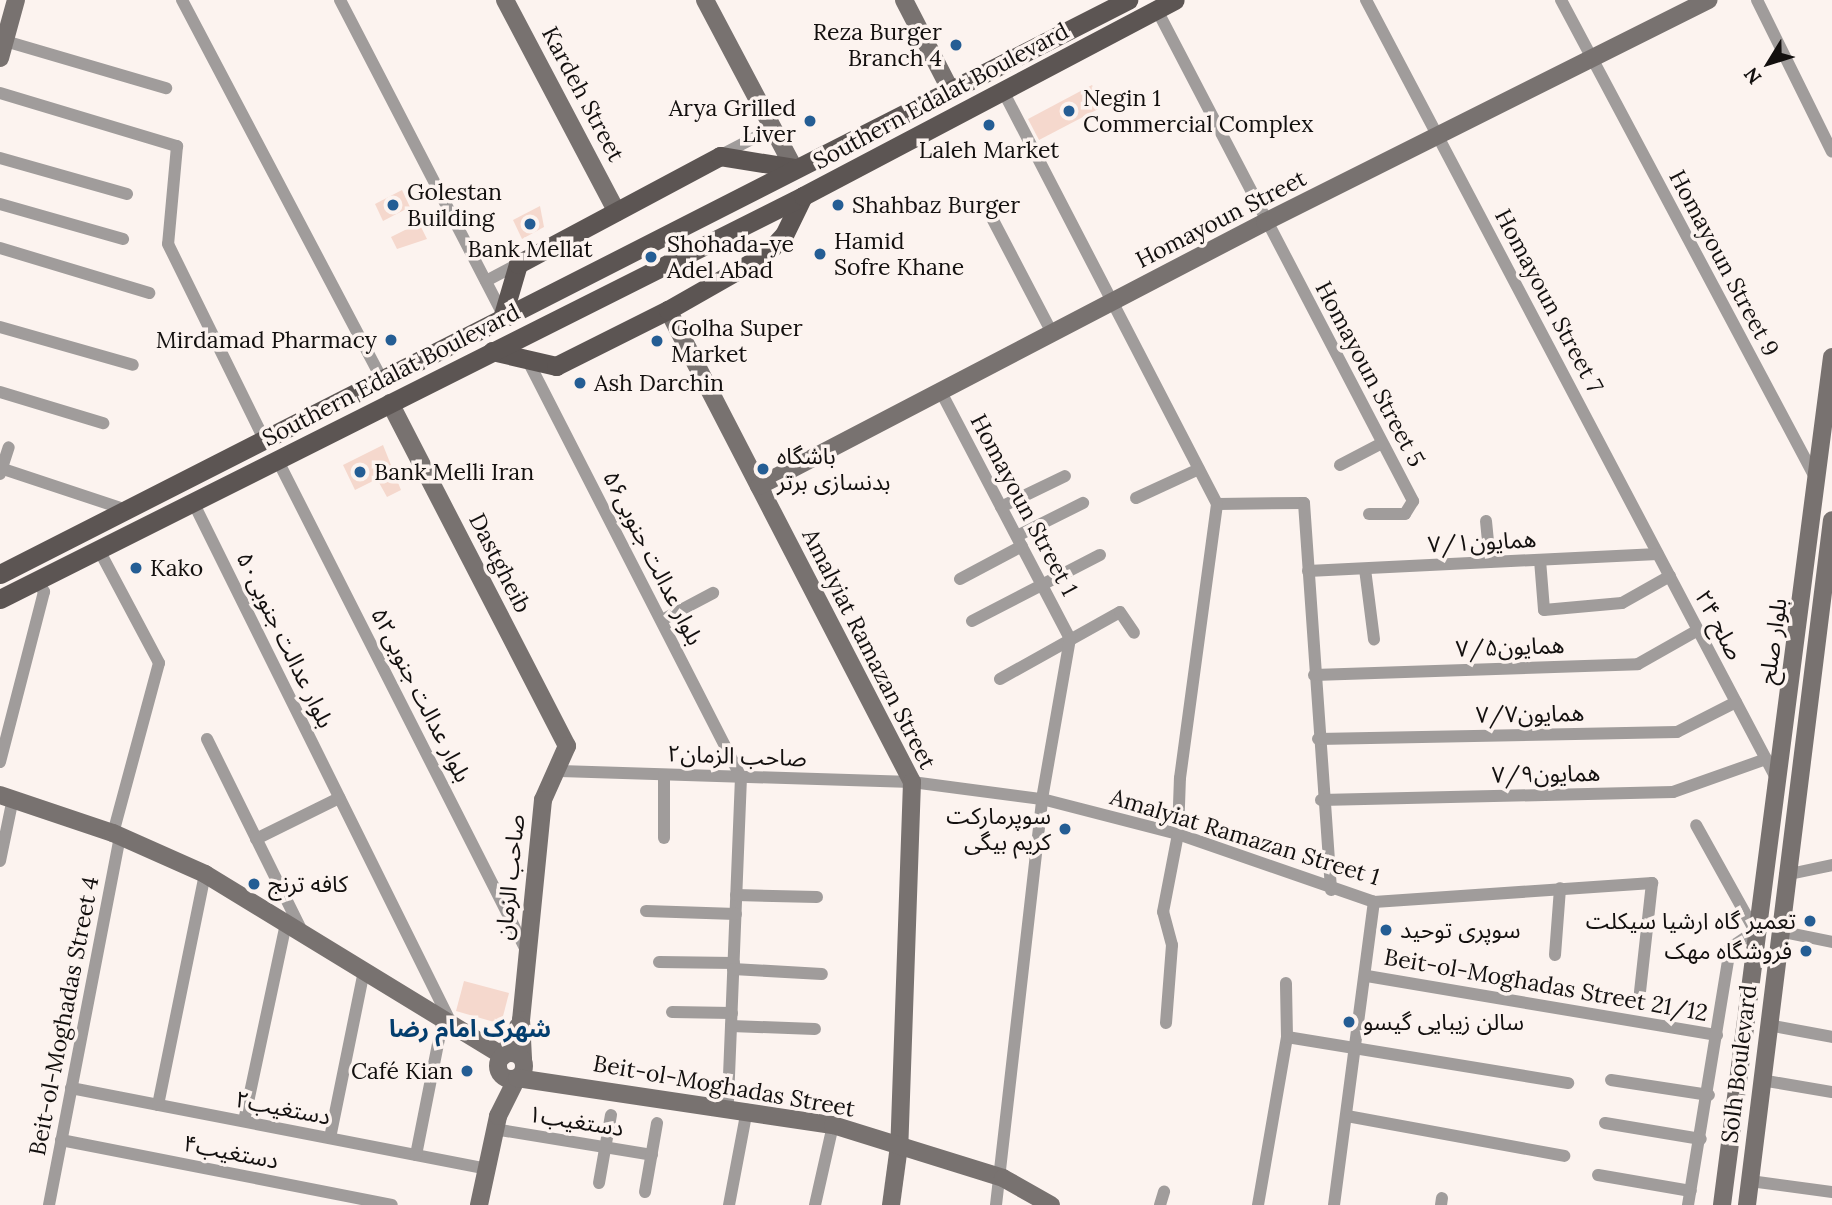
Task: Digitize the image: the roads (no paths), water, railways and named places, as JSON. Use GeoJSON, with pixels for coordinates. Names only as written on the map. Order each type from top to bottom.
{"type":"FeatureCollection","features":[{"type":"Feature","properties":{"kind":"main road","name":"Southern Edalat Boulevard"},"geometry":{"type":"LineString","coordinates":[[0,573],[503,315],[1128,0]]}},
{"type":"Feature","properties":{"kind":"main road","name":"Southern Edalat Boulevard"},"geometry":{"type":"LineString","coordinates":[[0,599],[803,196],[1175,0]]}},
{"type":"Feature","properties":{"kind":"main road","name":"Southern Edalat Boulevard"},"geometry":{"type":"LineString","coordinates":[[720,156],[794,168]]}},
{"type":"Feature","properties":{"kind":"main road"},"geometry":{"type":"LineString","coordinates":[[518,264],[720,156]]}},
{"type":"Feature","properties":{"kind":"main road","name":"Southern Edalat Boulevard"},"geometry":{"type":"LineString","coordinates":[[527,359],[556,366],[668,310],[766,254],[783,235],[803,196]]}},
{"type":"Feature","properties":{"kind":"main road","name":"Southern Edalat Boulevard"},"geometry":{"type":"LineString","coordinates":[[503,315],[518,264]]}},
{"type":"Feature","properties":{"kind":"main road"},"geometry":{"type":"LineString","coordinates":[[492,351],[527,359]]}},
{"type":"Feature","properties":{"kind":"street"},"geometry":{"type":"LineString","coordinates":[[16,0],[2,50],[166,88]]}},
{"type":"Feature","properties":{"kind":"street"},"geometry":{"type":"LineString","coordinates":[[182,0],[381,378]]}},
{"type":"Feature","properties":{"kind":"street"},"geometry":{"type":"LineString","coordinates":[[340,0],[503,315]]}},
{"type":"Feature","properties":{"kind":"street","name":"Kardeh Street"},"geometry":{"type":"LineString","coordinates":[[505,0],[617,212]]}},
{"type":"Feature","properties":{"kind":"street"},"geometry":{"type":"LineString","coordinates":[[705,0],[794,168]]}},
{"type":"Feature","properties":{"kind":"street"},"geometry":{"type":"LineString","coordinates":[[904,0],[950,89]]}},
{"type":"Feature","properties":{"kind":"street","name":"Homayoun Street 7"},"geometry":{"type":"LineString","coordinates":[[1366,0],[1622,485]]}},
{"type":"Feature","properties":{"kind":"street","name":"Homayoun Street 9"},"geometry":{"type":"LineString","coordinates":[[1561,0],[1819,484]]}},
{"type":"Feature","properties":{"kind":"street","name":"Homayoun Street"},"geometry":{"type":"LineString","coordinates":[[759,486],[1265,222],[1593,61],[1708,0]]}},
{"type":"Feature","properties":{"kind":"street"},"geometry":{"type":"LineString","coordinates":[[1757,0],[1832,152]]}},
{"type":"Feature","properties":{"kind":"street","name":"Homayoun Street 5"},"geometry":{"type":"LineString","coordinates":[[1157,9],[1265,222],[1413,501],[1405,514],[1369,514]]}},
{"type":"Feature","properties":{"kind":"street"},"geometry":{"type":"LineString","coordinates":[[1003,91],[1217,504],[1180,778],[1178,834],[1163,912],[1172,944],[1166,1023]]}},
{"type":"Feature","properties":{"kind":"street"},"geometry":{"type":"LineString","coordinates":[[0,93],[177,146],[167,244],[264,439]]}},
{"type":"Feature","properties":{"kind":"street"},"geometry":{"type":"LineString","coordinates":[[720,156],[773,128]]}},
{"type":"Feature","properties":{"kind":"street"},"geometry":{"type":"LineString","coordinates":[[0,158],[127,194]]}},
{"type":"Feature","properties":{"kind":"street"},"geometry":{"type":"LineString","coordinates":[[0,204],[122,239]]}},
{"type":"Feature","properties":{"kind":"street"},"geometry":{"type":"LineString","coordinates":[[993,220],[1052,334]]}},
{"type":"Feature","properties":{"kind":"street"},"geometry":{"type":"LineString","coordinates":[[0,248],[149,293]]}},
{"type":"Feature","properties":{"kind":"street"},"geometry":{"type":"LineString","coordinates":[[486,281],[518,264]]}},
{"type":"Feature","properties":{"kind":"street","name":"Amalyiat Ramazan Street"},"geometry":{"type":"LineString","coordinates":[[668,310],[912,782],[898,1146],[891,1205]]}},
{"type":"Feature","properties":{"kind":"street"},"geometry":{"type":"LineString","coordinates":[[0,327],[133,365]]}},
{"type":"Feature","properties":{"kind":"street","name":"بلوار صلح"},"geometry":{"type":"LineString","coordinates":[[1755,931],[1779,784],[1819,484],[1832,357]]}},
{"type":"Feature","properties":{"kind":"street","name":"بلوار عدالت جنوبی۵۶"},"geometry":{"type":"LineString","coordinates":[[527,359],[741,777]]}},
{"type":"Feature","properties":{"kind":"street"},"geometry":{"type":"LineString","coordinates":[[0,392],[103,423]]}},
{"type":"Feature","properties":{"kind":"street","name":"Homayoun Street 1"},"geometry":{"type":"LineString","coordinates":[[941,392],[1070,639]]}},
{"type":"Feature","properties":{"kind":"street","name":"Dastgheib"},"geometry":{"type":"LineString","coordinates":[[390,403],[567,746]]}},
{"type":"Feature","properties":{"kind":"street"},"geometry":{"type":"LineString","coordinates":[[1340,465],[1382,443]]}},
{"type":"Feature","properties":{"kind":"street"},"geometry":{"type":"LineString","coordinates":[[9,447],[1,471],[127,510]]}},
{"type":"Feature","properties":{"kind":"street","name":"بلوار عدالت جنوبی۵۲"},"geometry":{"type":"LineString","coordinates":[[277,459],[526,950]]}},
{"type":"Feature","properties":{"kind":"street"},"geometry":{"type":"LineString","coordinates":[[1136,498],[1199,469]]}},
{"type":"Feature","properties":{"kind":"street"},"geometry":{"type":"LineString","coordinates":[[1002,507],[1065,476]]}},
{"type":"Feature","properties":{"kind":"street","name":"صلح ۲۴"},"geometry":{"type":"LineString","coordinates":[[1622,485],[1779,784]]}},
{"type":"Feature","properties":{"kind":"street","name":"بلوار عدالت جنوبی۵۰"},"geometry":{"type":"LineString","coordinates":[[193,502],[447,1022]]}},
{"type":"Feature","properties":{"kind":"street"},"geometry":{"type":"LineString","coordinates":[[960,579],[1083,503]]}},
{"type":"Feature","properties":{"kind":"street"},"geometry":{"type":"LineString","coordinates":[[1217,504],[1304,503],[1321,800],[1331,890]]}},
{"type":"Feature","properties":{"kind":"street","name":"بلوار صلح"},"geometry":{"type":"LineString","coordinates":[[1779,931],[1832,520]]}},
{"type":"Feature","properties":{"kind":"street"},"geometry":{"type":"LineString","coordinates":[[1486,521],[1490,562]]}},
{"type":"Feature","properties":{"kind":"street","name":"Beit-ol-Moghadas Street 4"},"geometry":{"type":"LineString","coordinates":[[49,1205],[117,834],[159,663],[99,550]]}},
{"type":"Feature","properties":{"kind":"street","name":"همایون۷/۱"},"geometry":{"type":"LineString","coordinates":[[1308,571],[1658,554]]}},
{"type":"Feature","properties":{"kind":"street"},"geometry":{"type":"LineString","coordinates":[[972,621],[1100,555]]}},
{"type":"Feature","properties":{"kind":"street"},"geometry":{"type":"LineString","coordinates":[[1540,560],[1544,610],[1622,603],[1670,576]]}},
{"type":"Feature","properties":{"kind":"street"},"geometry":{"type":"LineString","coordinates":[[1365,569],[1374,639]]}},
{"type":"Feature","properties":{"kind":"street"},"geometry":{"type":"LineString","coordinates":[[0,762],[44,592],[38,580]]}},
{"type":"Feature","properties":{"kind":"street"},"geometry":{"type":"LineString","coordinates":[[662,620],[713,593]]}},
{"type":"Feature","properties":{"kind":"street"},"geometry":{"type":"LineString","coordinates":[[1000,679],[1120,612],[1134,633]]}},
{"type":"Feature","properties":{"kind":"street","name":"همایون۷/۵"},"geometry":{"type":"LineString","coordinates":[[1314,675],[1638,664],[1698,630]]}},
{"type":"Feature","properties":{"kind":"street"},"geometry":{"type":"LineString","coordinates":[[996,1205],[1003,1178],[1027,970],[1042,799],[1070,639]]}},
{"type":"Feature","properties":{"kind":"street","name":"همایون۷/۷"},"geometry":{"type":"LineString","coordinates":[[1318,739],[1677,732],[1736,702]]}},
{"type":"Feature","properties":{"kind":"street"},"geometry":{"type":"LineString","coordinates":[[207,739],[303,934]]}},
{"type":"Feature","properties":{"kind":"street","name":"صاحب الزمان"},"geometry":{"type":"LineString","coordinates":[[511,1067],[521,1020],[543,800],[560,771],[567,746]]}},
{"type":"Feature","properties":{"kind":"street","name":"همایون۷/۹"},"geometry":{"type":"LineString","coordinates":[[1321,800],[1673,792],[1766,759]]}},
{"type":"Feature","properties":{"kind":"street","name":"۲صاحب الزمان"},"geometry":{"type":"LineString","coordinates":[[560,771],[912,782]]}},
{"type":"Feature","properties":{"kind":"street"},"geometry":{"type":"LineString","coordinates":[[664,775],[664,838]]}},
{"type":"Feature","properties":{"kind":"street"},"geometry":{"type":"LineString","coordinates":[[728,1107],[741,777]]}},
{"type":"Feature","properties":{"kind":"street","name":"Amalyiat Ramazan Street 1"},"geometry":{"type":"LineString","coordinates":[[912,782],[1042,799],[1178,834],[1331,890],[1374,902],[1652,883],[1640,992]]}},
{"type":"Feature","properties":{"kind":"street"},"geometry":{"type":"LineString","coordinates":[[0,861],[6,797],[117,834],[205,874],[447,1022],[511,1067],[496,1123],[480,1205]]}},
{"type":"Feature","properties":{"kind":"street"},"geometry":{"type":"LineString","coordinates":[[256,839],[339,798]]}},
{"type":"Feature","properties":{"kind":"street"},"geometry":{"type":"LineString","coordinates":[[1688,1205],[1709,1095],[1730,948],[1755,931],[1696,825]]}},
{"type":"Feature","properties":{"kind":"street"},"geometry":{"type":"LineString","coordinates":[[1785,875],[1832,865]]}},
{"type":"Feature","properties":{"kind":"street"},"geometry":{"type":"LineString","coordinates":[[158,1105],[205,874]]}},
{"type":"Feature","properties":{"kind":"street"},"geometry":{"type":"LineString","coordinates":[[1555,955],[1560,888]]}},
{"type":"Feature","properties":{"kind":"street"},"geometry":{"type":"LineString","coordinates":[[736,895],[817,897]]}},
{"type":"Feature","properties":{"kind":"street"},"geometry":{"type":"LineString","coordinates":[[1334,1205],[1367,976],[1374,902]]}},
{"type":"Feature","properties":{"kind":"street"},"geometry":{"type":"LineString","coordinates":[[646,911],[736,914]]}},
{"type":"Feature","properties":{"kind":"street"},"geometry":{"type":"LineString","coordinates":[[244,1121],[286,923]]}},
{"type":"Feature","properties":{"kind":"street","name":"Solh Boulevard"},"geometry":{"type":"LineString","coordinates":[[1722,1205],[1755,931]]}},
{"type":"Feature","properties":{"kind":"street"},"geometry":{"type":"LineString","coordinates":[[1779,931],[1832,942]]}},
{"type":"Feature","properties":{"kind":"street","name":"Solh Boulevard"},"geometry":{"type":"LineString","coordinates":[[1747,1205],[1779,931]]}},
{"type":"Feature","properties":{"kind":"street"},"geometry":{"type":"LineString","coordinates":[[660,962],[822,974]]}},
{"type":"Feature","properties":{"kind":"street"},"geometry":{"type":"LineString","coordinates":[[330,1138],[364,971]]}},
{"type":"Feature","properties":{"kind":"street","name":"Beit-ol-Moghadas Street 21/12"},"geometry":{"type":"LineString","coordinates":[[1367,976],[1717,1035]]}},
{"type":"Feature","properties":{"kind":"street"},"geometry":{"type":"LineString","coordinates":[[1258,1205],[1287,1037],[1286,984]]}},
{"type":"Feature","properties":{"kind":"street"},"geometry":{"type":"LineString","coordinates":[[672,1012],[815,1029]]}},
{"type":"Feature","properties":{"kind":"street"},"geometry":{"type":"LineString","coordinates":[[416,1155],[447,1022]]}},
{"type":"Feature","properties":{"kind":"street"},"geometry":{"type":"LineString","coordinates":[[1768,1026],[1832,1037]]}},
{"type":"Feature","properties":{"kind":"street"},"geometry":{"type":"LineString","coordinates":[[1287,1037],[1568,1083]]}},
{"type":"Feature","properties":{"kind":"street","name":"Beit-ol-Moghadas Street"},"geometry":{"type":"LineString","coordinates":[[511,1067],[544,1082],[728,1107],[833,1125],[1003,1178],[1051,1205]]}},
{"type":"Feature","properties":{"kind":"street"},"geometry":{"type":"LineString","coordinates":[[1611,1080],[1709,1095]]}},
{"type":"Feature","properties":{"kind":"street"},"geometry":{"type":"LineString","coordinates":[[1761,1080],[1832,1092]]}},
{"type":"Feature","properties":{"kind":"street","name":"۲دستغیب"},"geometry":{"type":"LineString","coordinates":[[71,1088],[487,1169]]}},
{"type":"Feature","properties":{"kind":"street"},"geometry":{"type":"LineString","coordinates":[[729,1205],[747,1110]]}},
{"type":"Feature","properties":{"kind":"street"},"geometry":{"type":"LineString","coordinates":[[599,1182],[611,1115]]}},
{"type":"Feature","properties":{"kind":"street"},"geometry":{"type":"LineString","coordinates":[[1347,1116],[1564,1156]]}},
{"type":"Feature","properties":{"kind":"street","name":"دستغیب۱"},"geometry":{"type":"LineString","coordinates":[[496,1123],[652,1155]]}},
{"type":"Feature","properties":{"kind":"street"},"geometry":{"type":"LineString","coordinates":[[645,1192],[657,1123]]}},
{"type":"Feature","properties":{"kind":"street"},"geometry":{"type":"LineString","coordinates":[[1605,1123],[1700,1139]]}},
{"type":"Feature","properties":{"kind":"street"},"geometry":{"type":"LineString","coordinates":[[815,1205],[833,1125]]}},
{"type":"Feature","properties":{"kind":"street","name":"دستغیب۴"},"geometry":{"type":"LineString","coordinates":[[61,1140],[392,1205]]}},
{"type":"Feature","properties":{"kind":"street"},"geometry":{"type":"LineString","coordinates":[[1598,1175],[1690,1191]]}},
{"type":"Feature","properties":{"kind":"street"},"geometry":{"type":"LineString","coordinates":[[1750,1181],[1832,1192]]}},
{"type":"Feature","properties":{"kind":"street"},"geometry":{"type":"LineString","coordinates":[[1160,1205],[1164,1192]]}},
{"type":"Feature","properties":{"kind":"place","name":"Reza Burger Branch 4"},"geometry":{"type":"Point","coordinates":[956,45]}},
{"type":"Feature","properties":{"kind":"place","name":"Negin 1 Commercial Complex"},"geometry":{"type":"Point","coordinates":[1069,111]}},
{"type":"Feature","properties":{"kind":"place","name":"Arya Grilled Liver"},"geometry":{"type":"Point","coordinates":[810,121]}},
{"type":"Feature","properties":{"kind":"place","name":"Laleh Market"},"geometry":{"type":"Point","coordinates":[989,125]}},
{"type":"Feature","properties":{"kind":"place","name":"Golestan Building"},"geometry":{"type":"Point","coordinates":[393,205]}},
{"type":"Feature","properties":{"kind":"place","name":"Shahbaz Burger"},"geometry":{"type":"Point","coordinates":[838,205]}},
{"type":"Feature","properties":{"kind":"place","name":"Bank Mellat"},"geometry":{"type":"Point","coordinates":[530,224]}},
{"type":"Feature","properties":{"kind":"place","name":"Hamid Sofre Khane"},"geometry":{"type":"Point","coordinates":[820,254]}},
{"type":"Feature","properties":{"kind":"place","name":"Shohada-ye Adel Abad"},"geometry":{"type":"Point","coordinates":[651,257]}},
{"type":"Feature","properties":{"kind":"place","name":"Mirdamad Pharmacy"},"geometry":{"type":"Point","coordinates":[391,340]}},
{"type":"Feature","properties":{"kind":"place","name":"Golha Super Market"},"geometry":{"type":"Point","coordinates":[657,341]}},
{"type":"Feature","properties":{"kind":"place","name":"Ash Darchin"},"geometry":{"type":"Point","coordinates":[580,383]}},
{"type":"Feature","properties":{"kind":"place","name":"باشگاه بدنسازی برتر"},"geometry":{"type":"Point","coordinates":[763,469]}},
{"type":"Feature","properties":{"kind":"place","name":"Bank Melli Iran"},"geometry":{"type":"Point","coordinates":[360,472]}},
{"type":"Feature","properties":{"kind":"place","name":"Kako"},"geometry":{"type":"Point","coordinates":[136,568]}},
{"type":"Feature","properties":{"kind":"place","name":"سوپرمارکت کریم بیگی"},"geometry":{"type":"Point","coordinates":[1065,829]}},
{"type":"Feature","properties":{"kind":"place","name":"کافه ترنج"},"geometry":{"type":"Point","coordinates":[254,884]}},
{"type":"Feature","properties":{"kind":"place","name":"تعمیر گاه ارشیا سیکلت"},"geometry":{"type":"Point","coordinates":[1810,921]}},
{"type":"Feature","properties":{"kind":"place","name":"سوپری توحید"},"geometry":{"type":"Point","coordinates":[1386,930]}},
{"type":"Feature","properties":{"kind":"place","name":"فروشگاه مهک"},"geometry":{"type":"Point","coordinates":[1806,951]}},
{"type":"Feature","properties":{"kind":"place","name":"سالن زیبایی گیسو"},"geometry":{"type":"Point","coordinates":[1349,1022]}},
{"type":"Feature","properties":{"kind":"place","name":"Café Kian"},"geometry":{"type":"Point","coordinates":[467,1071]}},
{"type":"Feature","properties":{"kind":"district","name":"شهرک امام رضا"},"geometry":{"type":"Point","coordinates":[470,1029]}}]}
